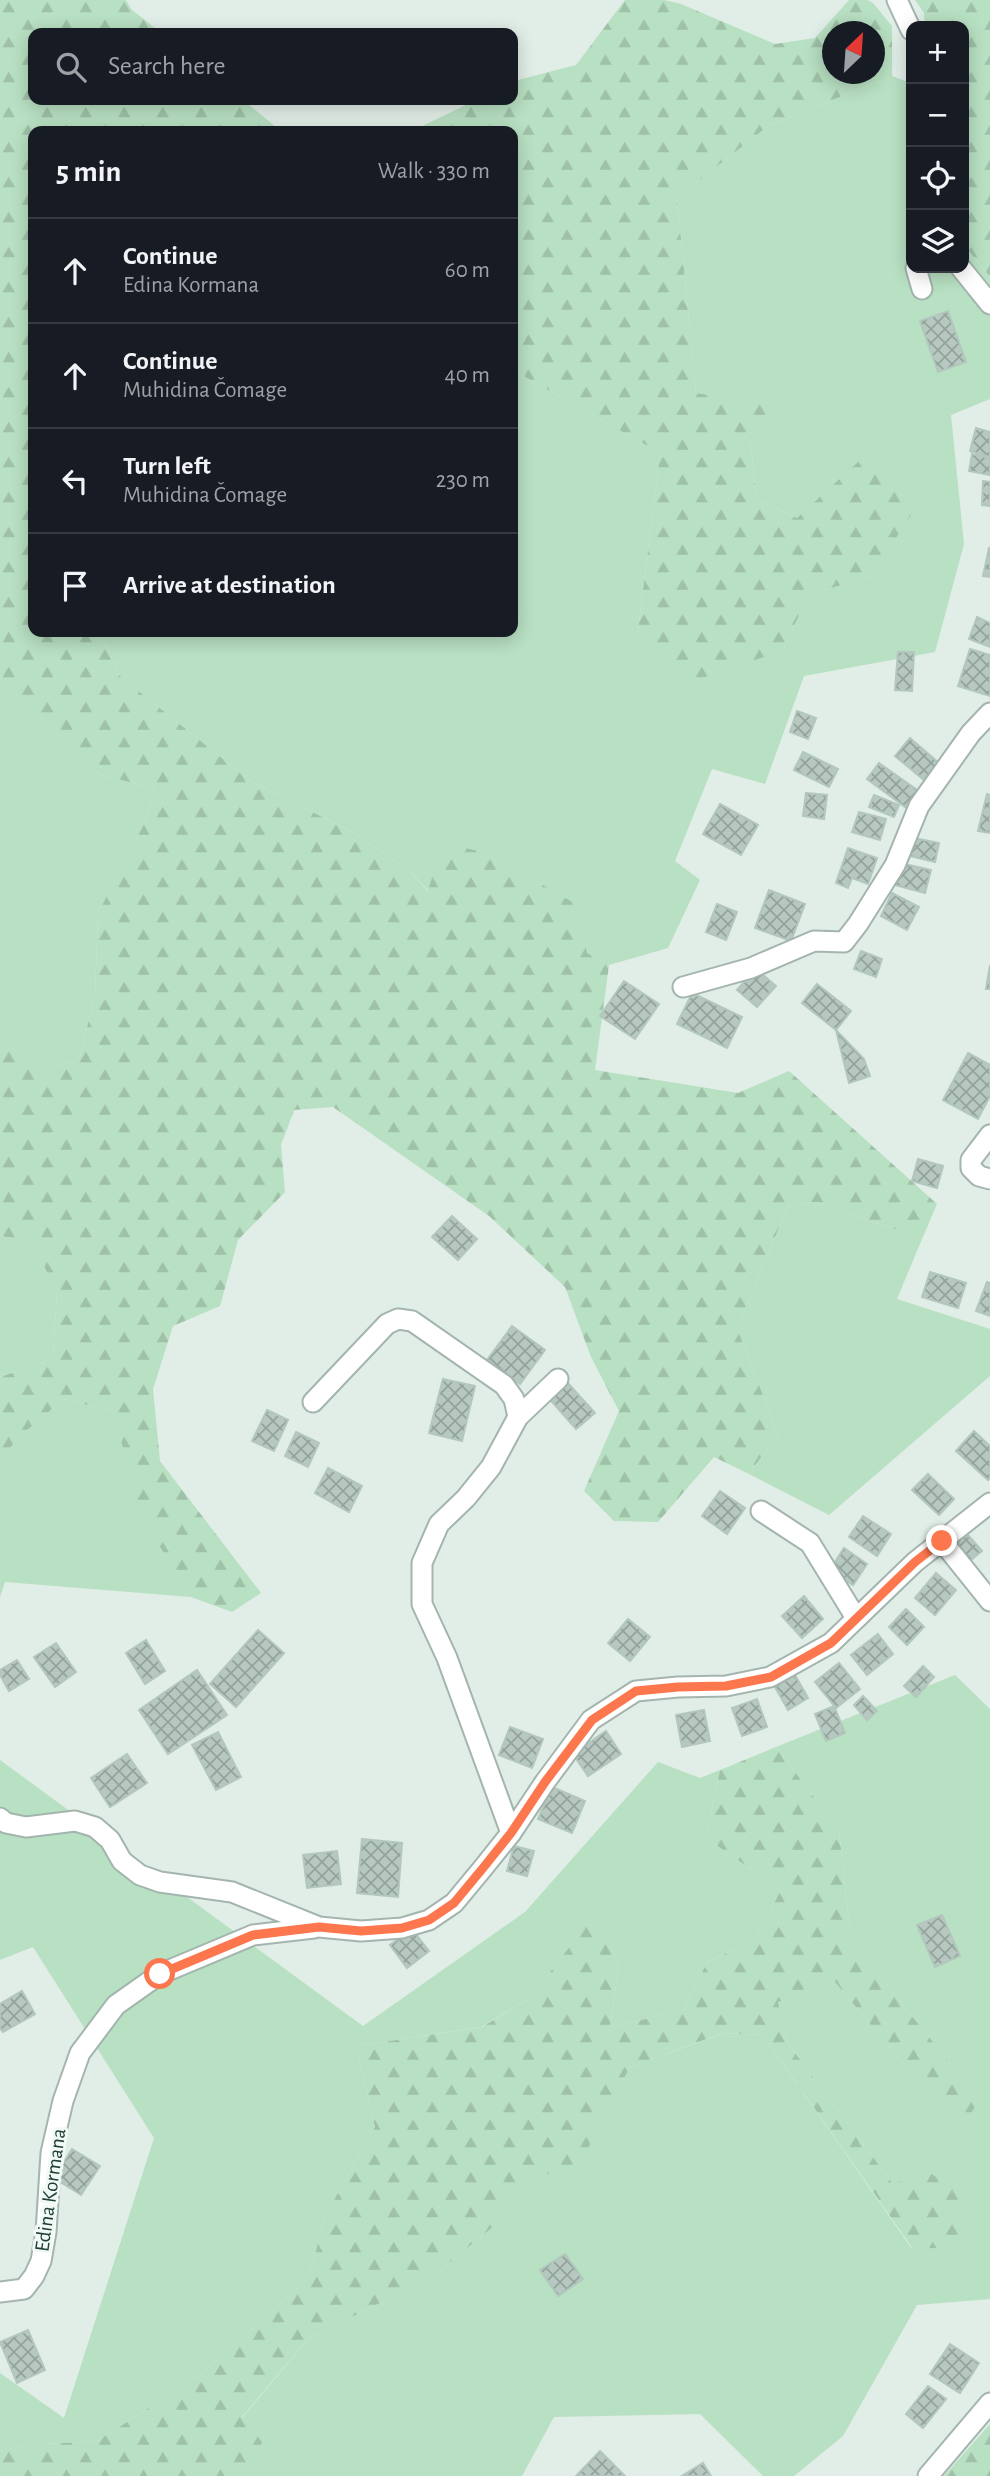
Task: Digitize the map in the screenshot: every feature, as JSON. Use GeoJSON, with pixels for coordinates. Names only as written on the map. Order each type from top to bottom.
{"type":"FeatureCollection","features":[{"type":"Feature","properties":{"kind":"street"},"geometry":{"type":"LineString","coordinates":[[897,0],[907,21]]}},
{"type":"Feature","properties":{"kind":"street"},"geometry":{"type":"LineString","coordinates":[[917,273],[922,289]]}},
{"type":"Feature","properties":{"kind":"street"},"geometry":{"type":"LineString","coordinates":[[965,273],[990,304]]}},
{"type":"Feature","properties":{"kind":"street"},"geometry":{"type":"LineString","coordinates":[[683,987],[751,968],[814,942],[844,942],[895,865],[919,806],[971,733],[990,713]]}},
{"type":"Feature","properties":{"kind":"street"},"geometry":{"type":"LineString","coordinates":[[990,1135],[971,1160],[971,1168],[979,1176],[990,1179]]}},
{"type":"Feature","properties":{"kind":"street"},"geometry":{"type":"LineString","coordinates":[[313,1402],[387,1324],[398,1319],[412,1321],[504,1385],[514,1399],[518,1417]]}},
{"type":"Feature","properties":{"kind":"street"},"geometry":{"type":"LineString","coordinates":[[511,1833],[447,1658],[422,1604],[422,1563],[439,1524],[467,1498],[491,1467],[518,1417],[558,1379]]}},
{"type":"Feature","properties":{"kind":"street"},"geometry":{"type":"LineString","coordinates":[[0,1818],[6,1823],[26,1826],[75,1821],[95,1827],[110,1840],[122,1861],[140,1875],[160,1882],[232,1892],[319,1927],[375,1930],[402,1928],[429,1920],[454,1903],[511,1833],[592,1720],[636,1691],[726,1686],[771,1677],[831,1643],[915,1562],[990,1503]]}},
{"type":"Feature","properties":{"kind":"street"},"geometry":{"type":"LineString","coordinates":[[761,1511],[810,1543],[856,1618]]}},
{"type":"Feature","properties":{"kind":"street"},"geometry":{"type":"LineString","coordinates":[[942,1541],[990,1601]]}},
{"type":"Feature","properties":{"kind":"street","name":"Edina Kormana"},"geometry":{"type":"LineString","coordinates":[[0,2292],[24,2289],[41,2261],[46,2232],[51,2153],[64,2101],[80,2053],[116,2005],[160,1974],[253,1935],[319,1927]]}},
{"type":"Feature","properties":{"kind":"street"},"geometry":{"type":"LineString","coordinates":[[928,2476],[990,2403]]}},
{"type":"Feature","properties":{"kind":"green space"},"geometry":{"type":"Polygon","coordinates":[[[0,0],[126,0],[131,9],[155,28],[28,28],[28,105],[249,105],[275,126],[28,126],[28,637],[101,637],[120,676],[249,780],[354,833],[407,869],[428,891],[442,843],[488,853],[574,903],[587,953],[609,965],[595,1070],[738,1093],[789,1071],[937,1204],[922,1239],[818,1202],[788,1206],[737,1328],[778,1434],[749,1474],[714,1457],[658,1522],[614,1521],[584,1491],[619,1411],[591,1357],[565,1287],[489,1216],[333,1107],[294,1110],[281,1145],[285,1192],[238,1240],[220,1306],[173,1326],[153,1389],[160,1461],[261,1593],[232,1612],[191,1597],[136,1508],[115,1412],[64,1399],[26,1431],[0,1458],[0,1377],[53,1359],[57,1291],[31,1241],[0,1236],[0,1038],[39,1071],[79,1060],[95,995],[98,913],[146,820],[154,788],[100,775],[26,702],[0,682],[0,0]]]}},
{"type":"Feature","properties":{"kind":"green space"},"geometry":{"type":"Polygon","coordinates":[[[625,0],[664,0],[681,4],[775,44],[815,38],[822,30],[822,84],[872,84],[768,126],[677,198],[696,393],[775,406],[751,443],[756,499],[797,518],[869,452],[911,515],[871,576],[809,595],[782,651],[690,682],[637,638],[660,453],[518,373],[518,126],[422,126],[466,105],[518,105],[518,80],[576,65],[625,0]]]}},
{"type":"Feature","properties":{"kind":"green space"},"geometry":{"type":"Polygon","coordinates":[[[849,0],[867,0],[873,3],[892,26],[892,76],[885,79],[885,21],[830,21],[849,0]]]}},
{"type":"Feature","properties":{"kind":"green space"},"geometry":{"type":"Polygon","coordinates":[[[915,0],[990,0],[990,277],[969,251],[969,21],[925,21],[924,13],[915,0]]]}},
{"type":"Feature","properties":{"kind":"green space"},"geometry":{"type":"Polygon","coordinates":[[[892,76],[906,81],[906,273],[969,273],[969,251],[990,277],[990,399],[951,415],[964,544],[935,652],[804,676],[765,784],[712,769],[675,861],[700,880],[668,948],[609,965],[587,953],[429,891],[407,869],[354,833],[249,780],[120,676],[101,637],[518,637],[518,373],[660,453],[637,638],[782,651],[809,595],[871,576],[797,518],[756,499],[751,443],[696,393],[677,198],[768,126],[872,84],[885,84],[885,79],[892,76]]]}},
{"type":"Feature","properties":{"kind":"green space"},"geometry":{"type":"Polygon","coordinates":[[[0,682],[26,702],[100,775],[154,788],[146,820],[98,913],[95,995],[79,1060],[39,1071],[0,1038],[0,682]]]}},
{"type":"Feature","properties":{"kind":"green space"},"geometry":{"type":"Polygon","coordinates":[[[818,1202],[922,1239],[897,1299],[990,1329],[990,1376],[829,1515],[749,1474],[778,1434],[737,1328],[788,1206],[818,1202]]]}},
{"type":"Feature","properties":{"kind":"green space"},"geometry":{"type":"Polygon","coordinates":[[[0,1236],[31,1240],[57,1290],[53,1359],[0,1377],[0,1236]]]}},
{"type":"Feature","properties":{"kind":"green space"},"geometry":{"type":"Polygon","coordinates":[[[64,1399],[115,1412],[137,1508],[191,1597],[5,1582],[0,1597],[0,1458],[26,1431],[64,1399]]]}},
{"type":"Feature","properties":{"kind":"green space"},"geometry":{"type":"Polygon","coordinates":[[[955,1675],[990,1709],[990,2299],[917,2305],[843,2436],[794,2476],[763,2476],[700,2414],[554,2417],[522,2476],[249,2476],[242,2418],[309,2338],[431,2278],[494,2226],[533,2171],[572,2178],[630,2067],[724,2033],[763,2035],[912,2249],[893,2184],[786,2041],[777,2002],[835,1982],[942,2110],[980,2100],[851,1941],[839,1830],[776,1747],[955,1675]]]}},
{"type":"Feature","properties":{"kind":"green space"},"geometry":{"type":"Polygon","coordinates":[[[776,1747],[839,1830],[851,1941],[980,2100],[966,2120],[942,2110],[835,1982],[778,2002],[786,2041],[893,2184],[927,2171],[965,2196],[955,2247],[913,2249],[763,2035],[723,2033],[630,2067],[572,2179],[533,2171],[494,2226],[431,2278],[309,2338],[242,2417],[262,2442],[249,2476],[0,2476],[0,2451],[25,2445],[97,2441],[198,2377],[309,2278],[325,2216],[375,2127],[356,2046],[482,2027],[530,1998],[596,1913],[619,1964],[610,2028],[684,2009],[707,1962],[754,1941],[781,1890],[706,1838],[720,1770],[776,1747]]]}},
{"type":"Feature","properties":{"kind":"green space"},"geometry":{"type":"Polygon","coordinates":[[[0,1760],[363,2026],[525,1912],[658,1762],[700,1778],[720,1770],[706,1838],[781,1890],[754,1941],[707,1962],[684,2009],[610,2028],[619,1964],[596,1914],[530,1998],[481,2027],[356,2046],[375,2127],[325,2216],[309,2278],[198,2377],[97,2441],[25,2445],[0,2451],[0,2373],[64,2418],[154,2138],[33,1947],[0,1960],[0,1760]]]}},
{"type":"Feature","properties":{"kind":"green space"},"geometry":{"type":"Polygon","coordinates":[[[990,2424],[990,2476],[944,2476],[990,2424]]]}},
{"type":"Feature","properties":{"kind":"building"},"geometry":{"type":"Polygon","coordinates":[[[948,311],[966,362],[938,372],[920,321],[948,311]]]}},
{"type":"Feature","properties":{"kind":"building"},"geometry":{"type":"Polygon","coordinates":[[[976,428],[990,432],[990,457],[970,451],[976,428]]]}},
{"type":"Feature","properties":{"kind":"building"},"geometry":{"type":"Polygon","coordinates":[[[972,454],[990,458],[990,475],[969,471],[972,454]]]}},
{"type":"Feature","properties":{"kind":"building"},"geometry":{"type":"Polygon","coordinates":[[[983,481],[990,482],[990,506],[982,505],[983,481]]]}},
{"type":"Feature","properties":{"kind":"building"},"geometry":{"type":"Polygon","coordinates":[[[990,548],[990,577],[983,576],[990,548]]]}},
{"type":"Feature","properties":{"kind":"building"},"geometry":{"type":"Polygon","coordinates":[[[977,617],[990,623],[990,647],[969,639],[977,617]]]}},
{"type":"Feature","properties":{"kind":"building"},"geometry":{"type":"Polygon","coordinates":[[[970,649],[990,655],[990,696],[958,686],[970,649]]]}},
{"type":"Feature","properties":{"kind":"building"},"geometry":{"type":"Polygon","coordinates":[[[898,652],[914,652],[912,691],[895,690],[898,652]]]}},
{"type":"Feature","properties":{"kind":"building"},"geometry":{"type":"Polygon","coordinates":[[[797,711],[816,718],[808,739],[790,732],[797,711]]]}},
{"type":"Feature","properties":{"kind":"building"},"geometry":{"type":"Polygon","coordinates":[[[910,738],[939,763],[924,780],[895,756],[910,738]]]}},
{"type":"Feature","properties":{"kind":"building"},"geometry":{"type":"Polygon","coordinates":[[[803,752],[838,769],[829,787],[794,770],[803,752]]]}},
{"type":"Feature","properties":{"kind":"building"},"geometry":{"type":"Polygon","coordinates":[[[879,763],[920,792],[908,809],[867,779],[879,763]]]}},
{"type":"Feature","properties":{"kind":"building"},"geometry":{"type":"Polygon","coordinates":[[[806,793],[827,795],[824,819],[803,816],[806,793]]]}},
{"type":"Feature","properties":{"kind":"building"},"geometry":{"type":"Polygon","coordinates":[[[987,794],[990,795],[990,833],[978,831],[987,794]]]}},
{"type":"Feature","properties":{"kind":"building"},"geometry":{"type":"Polygon","coordinates":[[[874,795],[899,805],[894,817],[869,807],[874,795]]]}},
{"type":"Feature","properties":{"kind":"building"},"geometry":{"type":"Polygon","coordinates":[[[720,804],[758,825],[741,855],[703,834],[720,804]]]}},
{"type":"Feature","properties":{"kind":"building"},"geometry":{"type":"Polygon","coordinates":[[[859,812],[886,819],[880,840],[852,832],[859,812]]]}},
{"type":"Feature","properties":{"kind":"building"},"geometry":{"type":"Polygon","coordinates":[[[914,838],[939,843],[935,862],[910,856],[914,838]]]}},
{"type":"Feature","properties":{"kind":"building"},"geometry":{"type":"Polygon","coordinates":[[[848,848],[877,858],[868,884],[852,878],[848,888],[836,883],[848,848]]]}},
{"type":"Feature","properties":{"kind":"building"},"geometry":{"type":"Polygon","coordinates":[[[900,863],[931,870],[925,893],[895,885],[900,863]]]}},
{"type":"Feature","properties":{"kind":"building"},"geometry":{"type":"Polygon","coordinates":[[[769,890],[805,904],[791,941],[755,928],[769,890]]]}},
{"type":"Feature","properties":{"kind":"building"},"geometry":{"type":"Polygon","coordinates":[[[892,893],[919,907],[907,930],[881,916],[892,893]]]}},
{"type":"Feature","properties":{"kind":"building"},"geometry":{"type":"Polygon","coordinates":[[[717,904],[737,912],[726,940],[706,932],[717,904]]]}},
{"type":"Feature","properties":{"kind":"building"},"geometry":{"type":"Polygon","coordinates":[[[861,951],[882,959],[876,977],[854,969],[861,951]]]}},
{"type":"Feature","properties":{"kind":"building"},"geometry":{"type":"Polygon","coordinates":[[[990,965],[990,989],[986,989],[990,965]]]}},
{"type":"Feature","properties":{"kind":"building"},"geometry":{"type":"Polygon","coordinates":[[[756,969],[776,986],[757,1007],[737,990],[756,969]]]}},
{"type":"Feature","properties":{"kind":"building"},"geometry":{"type":"Polygon","coordinates":[[[624,981],[659,1004],[635,1039],[600,1016],[624,981]]]}},
{"type":"Feature","properties":{"kind":"building"},"geometry":{"type":"Polygon","coordinates":[[[817,984],[851,1011],[836,1030],[802,1003],[817,984]]]}},
{"type":"Feature","properties":{"kind":"building"},"geometry":{"type":"Polygon","coordinates":[[[692,993],[742,1017],[727,1048],[677,1024],[692,993]]]}},
{"type":"Feature","properties":{"kind":"building"},"geometry":{"type":"Polygon","coordinates":[[[836,1030],[864,1059],[870,1076],[849,1083],[836,1030]]]}},
{"type":"Feature","properties":{"kind":"building"},"geometry":{"type":"Polygon","coordinates":[[[968,1053],[990,1065],[990,1096],[978,1119],[943,1100],[968,1053]]]}},
{"type":"Feature","properties":{"kind":"building"},"geometry":{"type":"Polygon","coordinates":[[[918,1159],[943,1166],[937,1188],[912,1181],[918,1159]]]}},
{"type":"Feature","properties":{"kind":"building"},"geometry":{"type":"Polygon","coordinates":[[[452,1216],[477,1239],[458,1260],[432,1237],[452,1216]]]}},
{"type":"Feature","properties":{"kind":"building"},"geometry":{"type":"Polygon","coordinates":[[[930,1272],[966,1283],[958,1308],[922,1297],[930,1272]]]}},
{"type":"Feature","properties":{"kind":"building"},"geometry":{"type":"Polygon","coordinates":[[[987,1282],[990,1283],[990,1316],[976,1311],[987,1282]]]}},
{"type":"Feature","properties":{"kind":"building"},"geometry":{"type":"Polygon","coordinates":[[[512,1326],[545,1350],[520,1384],[487,1360],[512,1326]]]}},
{"type":"Feature","properties":{"kind":"building"},"geometry":{"type":"Polygon","coordinates":[[[443,1379],[475,1386],[462,1441],[429,1433],[443,1379]]]}},
{"type":"Feature","properties":{"kind":"building"},"geometry":{"type":"Polygon","coordinates":[[[565,1380],[595,1413],[576,1429],[547,1396],[565,1380]]]}},
{"type":"Feature","properties":{"kind":"building"},"geometry":{"type":"Polygon","coordinates":[[[267,1410],[288,1420],[274,1451],[252,1441],[267,1410]]]}},
{"type":"Feature","properties":{"kind":"building"},"geometry":{"type":"Polygon","coordinates":[[[974,1431],[990,1446],[988,1480],[956,1451],[974,1431]]]}},
{"type":"Feature","properties":{"kind":"building"},"geometry":{"type":"Polygon","coordinates":[[[296,1432],[319,1443],[308,1467],[285,1456],[296,1432]]]}},
{"type":"Feature","properties":{"kind":"building"},"geometry":{"type":"Polygon","coordinates":[[[328,1468],[362,1486],[349,1512],[315,1493],[328,1468]]]}},
{"type":"Feature","properties":{"kind":"building"},"geometry":{"type":"Polygon","coordinates":[[[928,1474],[954,1499],[939,1515],[912,1490],[928,1474]]]}},
{"type":"Feature","properties":{"kind":"building"},"geometry":{"type":"Polygon","coordinates":[[[720,1491],[745,1508],[727,1534],[702,1516],[720,1491]]]}},
{"type":"Feature","properties":{"kind":"building"},"geometry":{"type":"Polygon","coordinates":[[[863,1516],[891,1534],[877,1556],[849,1537],[863,1516]]]}},
{"type":"Feature","properties":{"kind":"building"},"geometry":{"type":"Polygon","coordinates":[[[967,1534],[982,1551],[970,1561],[955,1545],[967,1534]]]}},
{"type":"Feature","properties":{"kind":"building"},"geometry":{"type":"Polygon","coordinates":[[[844,1548],[867,1564],[853,1585],[830,1570],[844,1548]]]}},
{"type":"Feature","properties":{"kind":"building"},"geometry":{"type":"Polygon","coordinates":[[[936,1573],[956,1590],[935,1615],[915,1598],[936,1573]]]}},
{"type":"Feature","properties":{"kind":"building"},"geometry":{"type":"Polygon","coordinates":[[[804,1596],[823,1619],[802,1638],[782,1616],[804,1596]]]}},
{"type":"Feature","properties":{"kind":"building"},"geometry":{"type":"Polygon","coordinates":[[[906,1609],[924,1627],[907,1645],[889,1627],[906,1609]]]}},
{"type":"Feature","properties":{"kind":"building"},"geometry":{"type":"Polygon","coordinates":[[[628,1619],[650,1637],[630,1661],[608,1643],[628,1619]]]}},
{"type":"Feature","properties":{"kind":"building"},"geometry":{"type":"Polygon","coordinates":[[[258,1630],[284,1653],[236,1707],[210,1684],[258,1630]]]}},
{"type":"Feature","properties":{"kind":"building"},"geometry":{"type":"Polygon","coordinates":[[[878,1634],[893,1654],[867,1675],[851,1655],[878,1634]]]}},
{"type":"Feature","properties":{"kind":"building"},"geometry":{"type":"Polygon","coordinates":[[[146,1640],[165,1671],[145,1684],[126,1653],[146,1640]]]}},
{"type":"Feature","properties":{"kind":"building"},"geometry":{"type":"Polygon","coordinates":[[[56,1643],[76,1672],[55,1687],[34,1657],[56,1643]]]}},
{"type":"Feature","properties":{"kind":"building"},"geometry":{"type":"Polygon","coordinates":[[[17,1660],[29,1679],[9,1691],[0,1670],[17,1660]]]}},
{"type":"Feature","properties":{"kind":"building"},"geometry":{"type":"Polygon","coordinates":[[[839,1663],[860,1689],[836,1708],[815,1682],[839,1663]]]}},
{"type":"Feature","properties":{"kind":"building"},"geometry":{"type":"Polygon","coordinates":[[[923,1666],[934,1677],[916,1697],[904,1686],[923,1666]]]}},
{"type":"Feature","properties":{"kind":"building"},"geometry":{"type":"Polygon","coordinates":[[[197,1670],[227,1715],[168,1754],[139,1710],[197,1670]]]}},
{"type":"Feature","properties":{"kind":"building"},"geometry":{"type":"Polygon","coordinates":[[[795,1675],[808,1698],[788,1710],[775,1687],[795,1675]]]}},
{"type":"Feature","properties":{"kind":"building"},"geometry":{"type":"Polygon","coordinates":[[[863,1696],[877,1711],[867,1720],[854,1705],[863,1696]]]}},
{"type":"Feature","properties":{"kind":"building"},"geometry":{"type":"Polygon","coordinates":[[[757,1699],[767,1727],[742,1736],[732,1708],[757,1699]]]}},
{"type":"Feature","properties":{"kind":"building"},"geometry":{"type":"Polygon","coordinates":[[[834,1706],[845,1733],[826,1741],[815,1714],[834,1706]]]}},
{"type":"Feature","properties":{"kind":"building"},"geometry":{"type":"Polygon","coordinates":[[[704,1710],[710,1741],[682,1747],[676,1715],[704,1710]]]}},
{"type":"Feature","properties":{"kind":"building"},"geometry":{"type":"Polygon","coordinates":[[[510,1727],[543,1739],[532,1768],[499,1755],[510,1727]]]}},
{"type":"Feature","properties":{"kind":"building"},"geometry":{"type":"Polygon","coordinates":[[[606,1731],[621,1754],[588,1776],[573,1754],[606,1731]]]}},
{"type":"Feature","properties":{"kind":"building"},"geometry":{"type":"Polygon","coordinates":[[[218,1732],[241,1777],[216,1790],[192,1745],[218,1732]]]}},
{"type":"Feature","properties":{"kind":"building"},"geometry":{"type":"Polygon","coordinates":[[[127,1754],[147,1783],[110,1807],[91,1778],[127,1754]]]}},
{"type":"Feature","properties":{"kind":"building"},"geometry":{"type":"Polygon","coordinates":[[[552,1787],[585,1801],[572,1833],[538,1819],[552,1787]]]}},
{"type":"Feature","properties":{"kind":"building"},"geometry":{"type":"Polygon","coordinates":[[[362,1839],[402,1843],[398,1897],[357,1893],[362,1839]]]}},
{"type":"Feature","properties":{"kind":"building"},"geometry":{"type":"Polygon","coordinates":[[[514,1846],[534,1851],[527,1876],[507,1871],[514,1846]]]}},
{"type":"Feature","properties":{"kind":"building"},"geometry":{"type":"Polygon","coordinates":[[[337,1851],[341,1884],[307,1888],[303,1855],[337,1851]]]}},
{"type":"Feature","properties":{"kind":"building"},"geometry":{"type":"Polygon","coordinates":[[[942,1915],[960,1956],[935,1967],[917,1925],[942,1915]]]}},
{"type":"Feature","properties":{"kind":"building"},"geometry":{"type":"Polygon","coordinates":[[[412,1929],[429,1951],[407,1968],[390,1945],[412,1929]]]}},
{"type":"Feature","properties":{"kind":"building"},"geometry":{"type":"Polygon","coordinates":[[[22,1991],[35,2014],[3,2032],[0,2028],[0,2004],[22,1991]]]}},
{"type":"Feature","properties":{"kind":"building"},"geometry":{"type":"Polygon","coordinates":[[[72,2149],[100,2166],[81,2195],[54,2178],[72,2149]]]}},
{"type":"Feature","properties":{"kind":"building"},"geometry":{"type":"Polygon","coordinates":[[[565,2254],[583,2279],[558,2296],[540,2270],[565,2254]]]}},
{"type":"Feature","properties":{"kind":"building"},"geometry":{"type":"Polygon","coordinates":[[[28,2330],[45,2370],[17,2383],[0,2342],[28,2330]]]}},
{"type":"Feature","properties":{"kind":"building"},"geometry":{"type":"Polygon","coordinates":[[[950,2344],[979,2363],[960,2393],[930,2374],[950,2344]]]}},
{"type":"Feature","properties":{"kind":"building"},"geometry":{"type":"Polygon","coordinates":[[[928,2386],[946,2399],[923,2428],[906,2414],[928,2386]]]}},
{"type":"Feature","properties":{"kind":"building"},"geometry":{"type":"Polygon","coordinates":[[[600,2451],[625,2476],[576,2476],[600,2451]]]}},
{"type":"Feature","properties":{"kind":"building"},"geometry":{"type":"Polygon","coordinates":[[[703,2463],[711,2476],[682,2476],[703,2463]]]}},
{"type":"Feature","properties":{"kind":"route"},"geometry":{"type":"LineString","coordinates":[[160,1974],[253,1935],[319,1927],[361,1931],[402,1928],[429,1920],[454,1903],[483,1868],[592,1720],[636,1691],[726,1686],[771,1677],[831,1643],[915,1562],[942,1541]]}}]}
